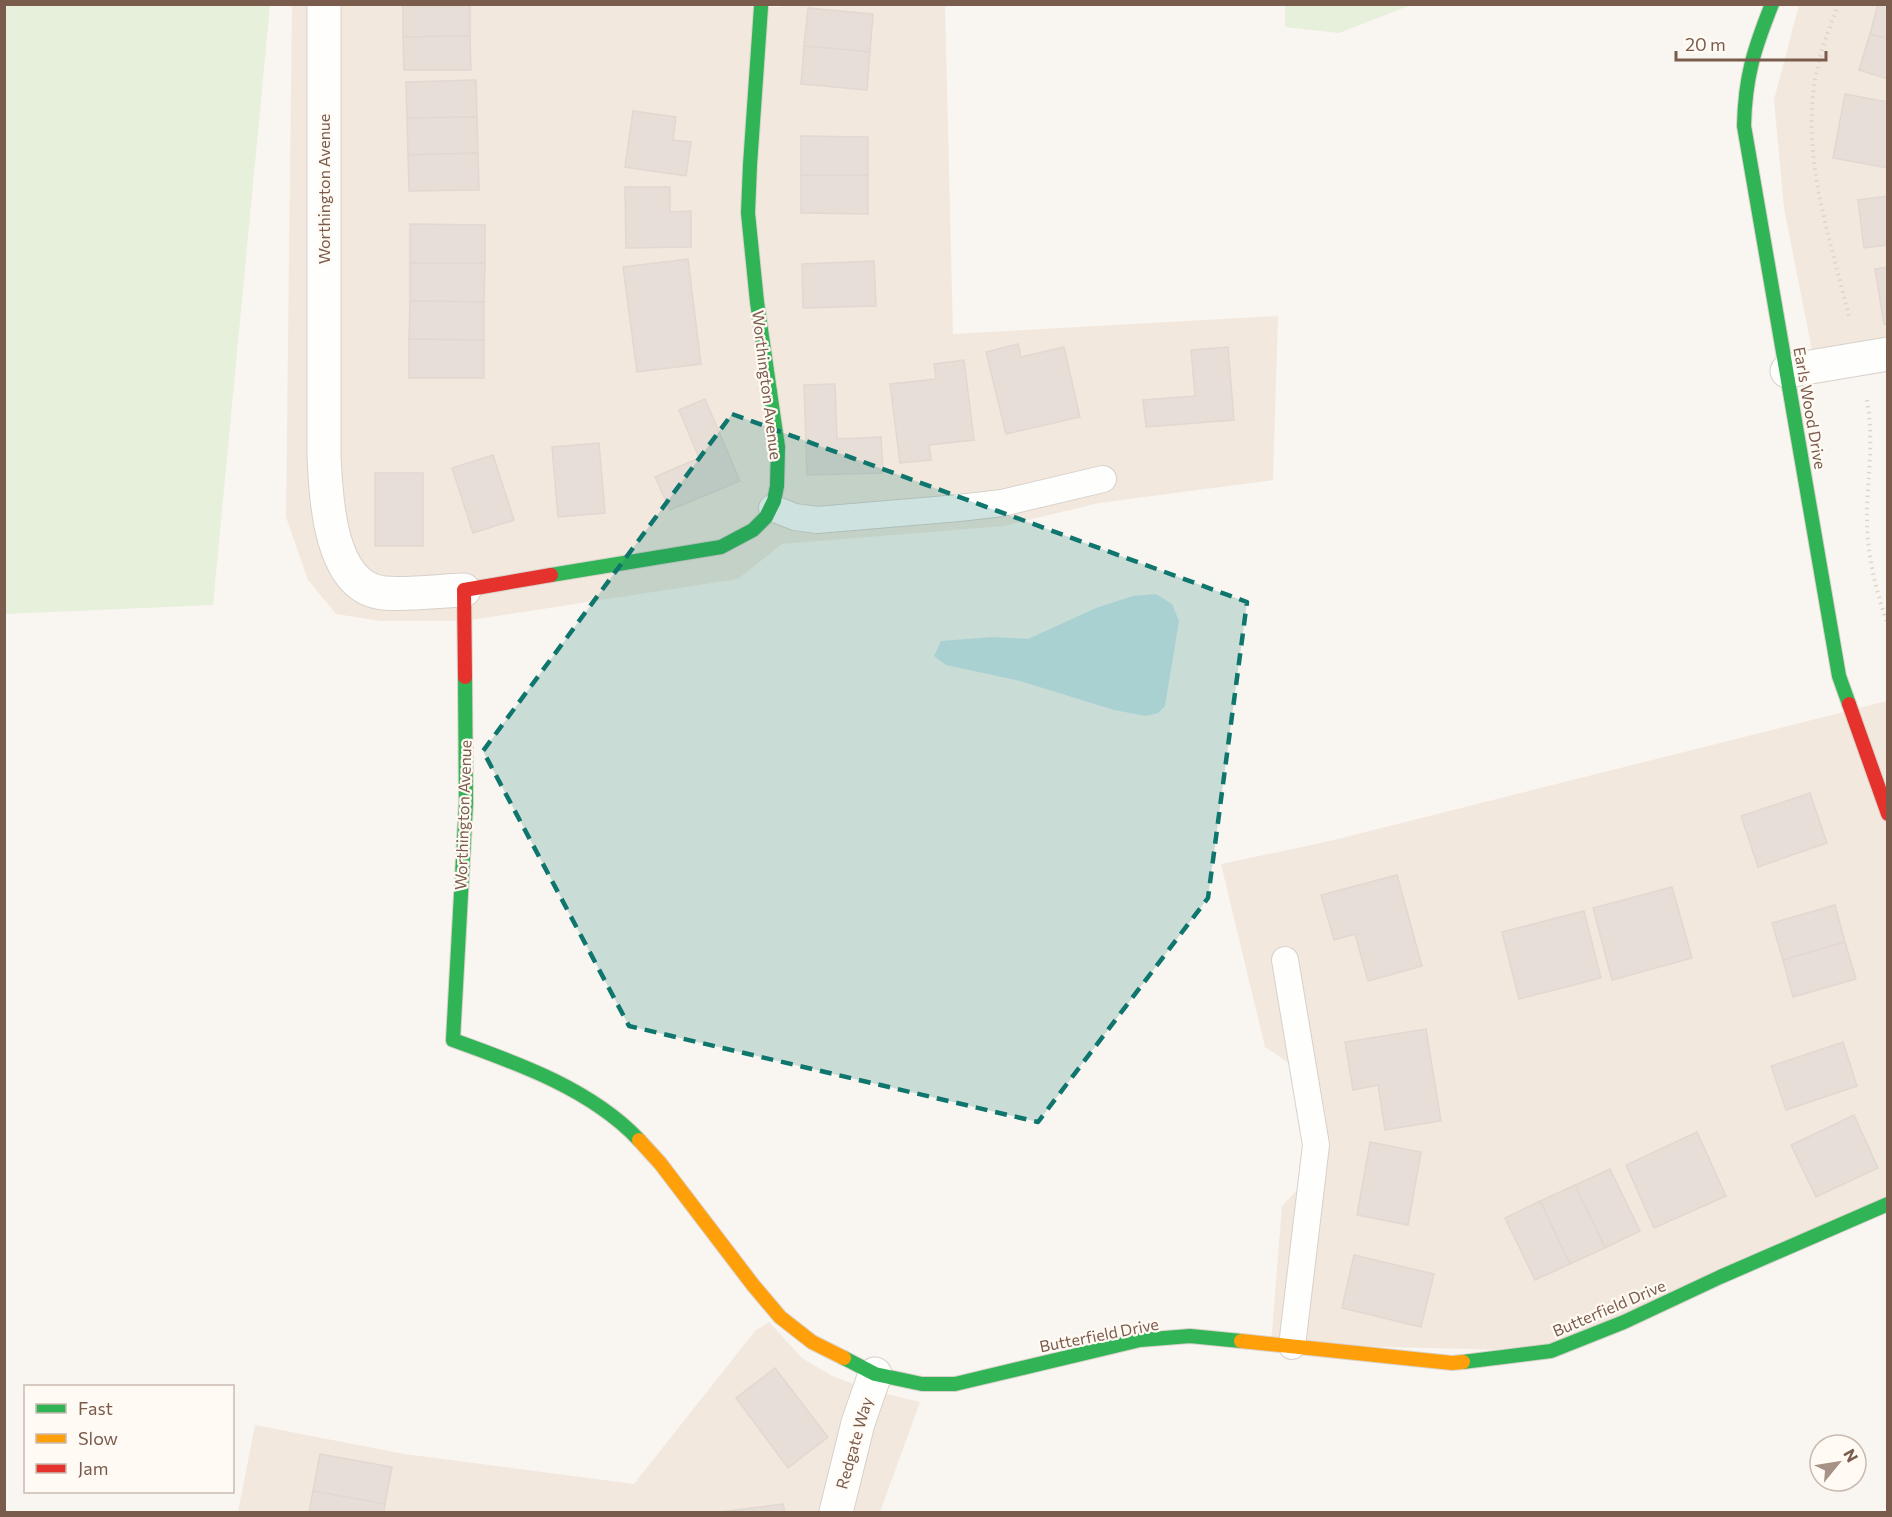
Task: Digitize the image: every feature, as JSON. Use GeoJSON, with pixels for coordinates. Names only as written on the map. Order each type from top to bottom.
{"type":"FeatureCollection","features":[{"type":"Feature","properties":{"kind":"street","name":"Worthington Avenue"},"geometry":{"type":"LineString","coordinates":[[324,4],[324,456],[326,490],[332,527],[346,569],[358,583],[384,593],[464,590],[721,547],[739,540],[769,515],[775,500],[777,448],[758,310],[749,222],[749,181],[761,7]]}},
{"type":"Feature","properties":{"kind":"street","name":"Earls Wood Drive"},"geometry":{"type":"LineString","coordinates":[[1772,4],[1754,50],[1745,92],[1744,126],[1839,676],[1882,780],[1887,814]]}},
{"type":"Feature","properties":{"kind":"street"},"geometry":{"type":"LineString","coordinates":[[1787,371],[1887,354]]}},
{"type":"Feature","properties":{"kind":"street","name":"Worthington Avenue"},"geometry":{"type":"LineString","coordinates":[[453,1040],[466,803],[464,590]]}},
{"type":"Feature","properties":{"kind":"street","name":"Butterfield Drive"},"geometry":{"type":"LineString","coordinates":[[453,1040],[525,1066],[595,1104],[632,1133],[686,1196],[780,1317],[812,1342],[875,1374],[922,1384],[955,1384],[1140,1340],[1190,1336],[1452,1363],[1551,1351],[1624,1322],[1887,1204]]}},
{"type":"Feature","properties":{"kind":"street","name":"Redgate Way"},"geometry":{"type":"LineString","coordinates":[[836,1512],[858,1423],[875,1374]]}},
{"type":"Feature","properties":{"kind":"lane"},"geometry":{"type":"LineString","coordinates":[[772,508],[795,517],[817,520],[959,508],[1030,497],[1103,479]]}},
{"type":"Feature","properties":{"kind":"lane"},"geometry":{"type":"LineString","coordinates":[[1286,960],[1316,1145],[1292,1346]]}},
{"type":"Feature","properties":{"kind":"highlighted area"},"geometry":{"type":"Polygon","coordinates":[[[732,414],[1247,602],[1208,898],[1038,1122],[629,1026],[483,751],[732,414]]]}},
{"type":"Feature","properties":{"kind":"shaded area"},"geometry":{"type":"Polygon","coordinates":[[[652,4],[781,7],[782,4],[945,5],[953,334],[1278,316],[1273,480],[1099,503],[1004,526],[782,544],[738,579],[464,621],[381,621],[336,614],[308,580],[286,517],[292,5],[652,4]]]}},
{"type":"Feature","properties":{"kind":"shaded area"},"geometry":{"type":"Polygon","coordinates":[[[1799,5],[1887,5],[1887,354],[1815,366],[1784,208],[1774,100],[1799,5]]]}},
{"type":"Feature","properties":{"kind":"shaded area"},"geometry":{"type":"Polygon","coordinates":[[[1887,701],[1887,1204],[1551,1351],[1271,1344],[1282,1206],[1303,1184],[1307,1144],[1292,1065],[1265,1047],[1221,864],[1330,841],[1887,701]]]}},
{"type":"Feature","properties":{"kind":"shaded area"},"geometry":{"type":"Polygon","coordinates":[[[769,1322],[802,1358],[832,1376],[870,1390],[920,1402],[880,1512],[238,1512],[255,1425],[404,1454],[634,1484],[755,1331],[769,1322]]]}},
{"type":"Feature","properties":{"kind":"green space"},"geometry":{"type":"Polygon","coordinates":[[[1285,4],[1411,5],[1339,33],[1285,27],[1285,4]]]}},
{"type":"Feature","properties":{"kind":"green space"},"geometry":{"type":"Polygon","coordinates":[[[4,5],[270,5],[213,605],[5,614],[4,5]]]}},
{"type":"Feature","properties":{"kind":"water"},"geometry":{"type":"Polygon","coordinates":[[[1156,594],[1172,604],[1179,621],[1165,706],[1158,713],[1146,716],[1114,710],[1020,681],[946,665],[934,656],[941,641],[992,637],[1028,639],[1096,608],[1133,596],[1156,594]]]}},
{"type":"Feature","properties":{"kind":"building"},"geometry":{"type":"Polygon","coordinates":[[[403,4],[470,4],[470,36],[403,37],[403,4]]]}},
{"type":"Feature","properties":{"kind":"building"},"geometry":{"type":"Polygon","coordinates":[[[1878,4],[1888,4],[1888,39],[1870,34],[1878,4]]]}},
{"type":"Feature","properties":{"kind":"building"},"geometry":{"type":"Polygon","coordinates":[[[808,8],[873,14],[870,52],[804,46],[808,8]]]}},
{"type":"Feature","properties":{"kind":"building"},"geometry":{"type":"Polygon","coordinates":[[[1870,34],[1888,39],[1888,79],[1859,70],[1870,34]]]}},
{"type":"Feature","properties":{"kind":"building"},"geometry":{"type":"Polygon","coordinates":[[[470,36],[471,70],[404,70],[403,37],[470,36]]]}},
{"type":"Feature","properties":{"kind":"building"},"geometry":{"type":"Polygon","coordinates":[[[804,46],[870,52],[867,90],[801,84],[804,46]]]}},
{"type":"Feature","properties":{"kind":"building"},"geometry":{"type":"Polygon","coordinates":[[[476,80],[477,117],[407,118],[406,82],[476,80]]]}},
{"type":"Feature","properties":{"kind":"building"},"geometry":{"type":"Polygon","coordinates":[[[1845,94],[1888,102],[1888,168],[1833,158],[1845,94]]]}},
{"type":"Feature","properties":{"kind":"building"},"geometry":{"type":"Polygon","coordinates":[[[633,111],[676,117],[673,140],[691,142],[686,176],[625,167],[633,111]]]}},
{"type":"Feature","properties":{"kind":"building"},"geometry":{"type":"Polygon","coordinates":[[[477,117],[478,153],[408,155],[407,118],[477,117]]]}},
{"type":"Feature","properties":{"kind":"building"},"geometry":{"type":"Polygon","coordinates":[[[801,136],[868,137],[868,175],[801,175],[801,136]]]}},
{"type":"Feature","properties":{"kind":"building"},"geometry":{"type":"Polygon","coordinates":[[[478,153],[479,190],[409,191],[408,155],[478,153]]]}},
{"type":"Feature","properties":{"kind":"building"},"geometry":{"type":"Polygon","coordinates":[[[801,175],[868,175],[868,214],[801,213],[801,175]]]}},
{"type":"Feature","properties":{"kind":"building"},"geometry":{"type":"Polygon","coordinates":[[[625,187],[670,187],[670,212],[691,211],[691,247],[626,248],[625,187]]]}},
{"type":"Feature","properties":{"kind":"building"},"geometry":{"type":"Polygon","coordinates":[[[1888,196],[1888,245],[1864,248],[1858,200],[1888,196]]]}},
{"type":"Feature","properties":{"kind":"building"},"geometry":{"type":"Polygon","coordinates":[[[410,224],[485,225],[485,263],[410,263],[410,224]]]}},
{"type":"Feature","properties":{"kind":"building"},"geometry":{"type":"Polygon","coordinates":[[[688,259],[701,364],[637,372],[623,267],[688,259]]]}},
{"type":"Feature","properties":{"kind":"building"},"geometry":{"type":"Polygon","coordinates":[[[874,261],[876,306],[803,308],[802,264],[874,261]]]}},
{"type":"Feature","properties":{"kind":"building"},"geometry":{"type":"Polygon","coordinates":[[[410,263],[485,263],[484,302],[410,301],[410,263]]]}},
{"type":"Feature","properties":{"kind":"building"},"geometry":{"type":"Polygon","coordinates":[[[1888,267],[1888,324],[1884,324],[1875,269],[1888,267]]]}},
{"type":"Feature","properties":{"kind":"building"},"geometry":{"type":"Polygon","coordinates":[[[410,301],[484,302],[484,340],[409,339],[410,301]]]}},
{"type":"Feature","properties":{"kind":"building"},"geometry":{"type":"Polygon","coordinates":[[[409,339],[484,340],[484,378],[409,378],[409,339]]]}},
{"type":"Feature","properties":{"kind":"building"},"geometry":{"type":"Polygon","coordinates":[[[1018,344],[1021,357],[1064,347],[1080,417],[1006,434],[986,352],[1018,344]]]}},
{"type":"Feature","properties":{"kind":"building"},"geometry":{"type":"Polygon","coordinates":[[[1228,347],[1234,420],[1146,427],[1143,400],[1195,396],[1191,350],[1228,347]]]}},
{"type":"Feature","properties":{"kind":"building"},"geometry":{"type":"Polygon","coordinates":[[[964,360],[974,440],[929,445],[931,460],[900,463],[890,384],[936,379],[934,364],[964,360]]]}},
{"type":"Feature","properties":{"kind":"building"},"geometry":{"type":"Polygon","coordinates":[[[835,384],[837,439],[881,437],[883,473],[807,475],[804,385],[835,384]]]}},
{"type":"Feature","properties":{"kind":"building"},"geometry":{"type":"Polygon","coordinates":[[[705,399],[740,481],[670,510],[655,477],[699,458],[679,410],[705,399]]]}},
{"type":"Feature","properties":{"kind":"building"},"geometry":{"type":"Polygon","coordinates":[[[599,443],[605,513],[558,517],[552,447],[599,443]]]}},
{"type":"Feature","properties":{"kind":"building"},"geometry":{"type":"Polygon","coordinates":[[[493,455],[514,520],[473,533],[452,468],[493,455]]]}},
{"type":"Feature","properties":{"kind":"building"},"geometry":{"type":"Polygon","coordinates":[[[375,473],[423,473],[423,546],[375,546],[375,473]]]}},
{"type":"Feature","properties":{"kind":"building"},"geometry":{"type":"Polygon","coordinates":[[[1810,793],[1827,843],[1758,867],[1741,816],[1810,793]]]}},
{"type":"Feature","properties":{"kind":"building"},"geometry":{"type":"Polygon","coordinates":[[[1397,875],[1422,966],[1368,981],[1355,934],[1334,940],[1321,895],[1397,875]]]}},
{"type":"Feature","properties":{"kind":"building"},"geometry":{"type":"Polygon","coordinates":[[[1672,887],[1692,958],[1612,980],[1593,908],[1672,887]]]}},
{"type":"Feature","properties":{"kind":"building"},"geometry":{"type":"Polygon","coordinates":[[[1835,905],[1845,942],[1783,960],[1772,923],[1835,905]]]}},
{"type":"Feature","properties":{"kind":"building"},"geometry":{"type":"Polygon","coordinates":[[[1584,911],[1601,978],[1519,999],[1502,932],[1584,911]]]}},
{"type":"Feature","properties":{"kind":"building"},"geometry":{"type":"Polygon","coordinates":[[[1845,942],[1856,979],[1793,997],[1783,960],[1845,942]]]}},
{"type":"Feature","properties":{"kind":"building"},"geometry":{"type":"Polygon","coordinates":[[[1426,1029],[1441,1121],[1385,1130],[1378,1085],[1353,1090],[1345,1042],[1426,1029]]]}},
{"type":"Feature","properties":{"kind":"building"},"geometry":{"type":"Polygon","coordinates":[[[1843,1042],[1857,1086],[1786,1110],[1771,1066],[1843,1042]]]}},
{"type":"Feature","properties":{"kind":"building"},"geometry":{"type":"Polygon","coordinates":[[[1854,1115],[1878,1168],[1816,1197],[1791,1145],[1854,1115]]]}},
{"type":"Feature","properties":{"kind":"building"},"geometry":{"type":"Polygon","coordinates":[[[1697,1132],[1726,1196],[1654,1228],[1626,1165],[1697,1132]]]}},
{"type":"Feature","properties":{"kind":"building"},"geometry":{"type":"Polygon","coordinates":[[[1370,1142],[1421,1152],[1408,1225],[1357,1215],[1370,1142]]]}},
{"type":"Feature","properties":{"kind":"building"},"geometry":{"type":"Polygon","coordinates":[[[1610,1169],[1640,1231],[1605,1248],[1575,1185],[1610,1169]]]}},
{"type":"Feature","properties":{"kind":"building"},"geometry":{"type":"Polygon","coordinates":[[[1575,1185],[1605,1248],[1570,1264],[1540,1201],[1575,1185]]]}},
{"type":"Feature","properties":{"kind":"building"},"geometry":{"type":"Polygon","coordinates":[[[1540,1201],[1570,1264],[1535,1280],[1505,1218],[1540,1201]]]}},
{"type":"Feature","properties":{"kind":"building"},"geometry":{"type":"Polygon","coordinates":[[[1354,1255],[1434,1274],[1421,1327],[1342,1308],[1354,1255]]]}},
{"type":"Feature","properties":{"kind":"building"},"geometry":{"type":"Polygon","coordinates":[[[775,1368],[828,1437],[788,1468],[736,1398],[775,1368]]]}},
{"type":"Feature","properties":{"kind":"building"},"geometry":{"type":"Polygon","coordinates":[[[320,1454],[392,1467],[385,1504],[313,1491],[320,1454]]]}},
{"type":"Feature","properties":{"kind":"building"},"geometry":{"type":"Polygon","coordinates":[[[313,1491],[385,1504],[384,1512],[309,1512],[313,1491]]]}},
{"type":"Feature","properties":{"kind":"building"},"geometry":{"type":"Polygon","coordinates":[[[783,1504],[785,1512],[720,1512],[783,1504]]]}},
{"type":"Feature","properties":{"kind":"traffic: fast"},"geometry":{"type":"LineString","coordinates":[[1772,4],[1752,64],[1746,93],[1744,126],[1839,676],[1849,704]]}},
{"type":"Feature","properties":{"kind":"traffic: fast"},"geometry":{"type":"LineString","coordinates":[[551,575],[721,547],[753,530],[766,517],[774,501],[777,486],[778,447],[757,302],[748,213],[761,7]]}},
{"type":"Feature","properties":{"kind":"traffic: fast"},"geometry":{"type":"LineString","coordinates":[[465,677],[466,803],[453,1040],[527,1068],[576,1092],[599,1106],[639,1140]]}},
{"type":"Feature","properties":{"kind":"traffic: fast"},"geometry":{"type":"LineString","coordinates":[[1463,1362],[1551,1351],[1624,1322],[1720,1277],[1888,1204]]}},
{"type":"Feature","properties":{"kind":"traffic: fast"},"geometry":{"type":"LineString","coordinates":[[844,1358],[875,1374],[922,1384],[955,1384],[1140,1340],[1190,1336],[1241,1341]]}},
{"type":"Feature","properties":{"kind":"traffic: slow"},"geometry":{"type":"LineString","coordinates":[[639,1140],[660,1163],[780,1317],[812,1342],[844,1358]]}},
{"type":"Feature","properties":{"kind":"traffic: slow"},"geometry":{"type":"LineString","coordinates":[[1241,1341],[1452,1363],[1463,1362]]}},
{"type":"Feature","properties":{"kind":"traffic: jam"},"geometry":{"type":"LineString","coordinates":[[465,677],[464,590],[551,575]]}},
{"type":"Feature","properties":{"kind":"traffic: jam"},"geometry":{"type":"LineString","coordinates":[[1849,704],[1888,814]]}}]}
